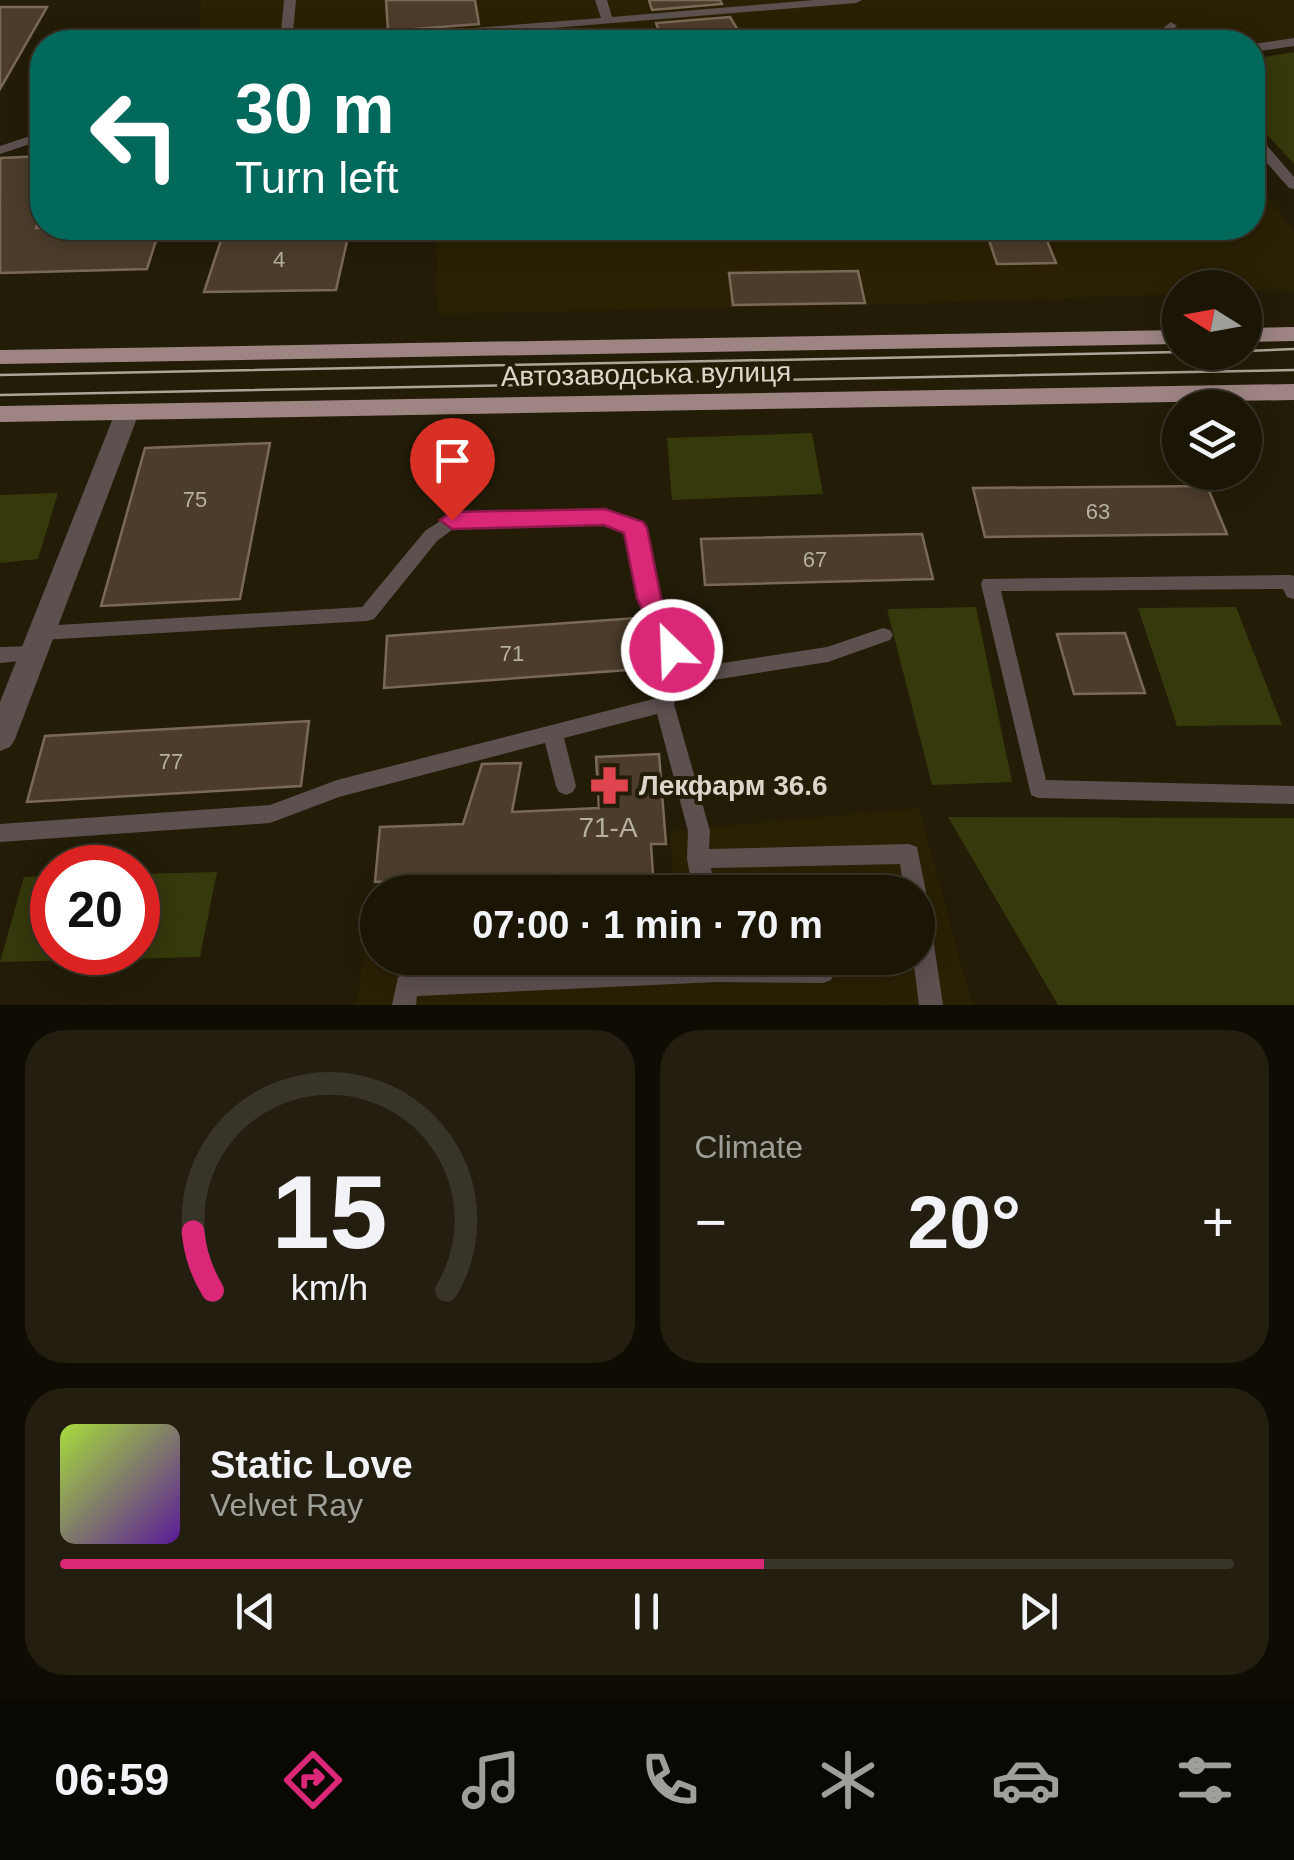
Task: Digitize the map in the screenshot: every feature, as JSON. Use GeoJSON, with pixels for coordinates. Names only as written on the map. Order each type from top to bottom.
{"type":"FeatureCollection","features":[{"type":"Feature","properties":{"kind":"main road"},"geometry":{"type":"LineString","coordinates":[[1262,335],[1294,334]]}},
{"type":"Feature","properties":{"kind":"main road","name":"Автозаводська вулиця"},"geometry":{"type":"LineString","coordinates":[[0,358],[1162,337]]}},
{"type":"Feature","properties":{"kind":"main road","name":"Автозаводська вулиця"},"geometry":{"type":"LineString","coordinates":[[0,414],[1294,392]]}},
{"type":"Feature","properties":{"kind":"street"},"geometry":{"type":"LineString","coordinates":[[0,739],[127,412]]}},
{"type":"Feature","properties":{"kind":"lane"},"geometry":{"type":"LineString","coordinates":[[287,30],[290,0]]}},
{"type":"Feature","properties":{"kind":"lane"},"geometry":{"type":"LineString","coordinates":[[602,0],[608,21]]}},
{"type":"Feature","properties":{"kind":"lane"},"geometry":{"type":"LineString","coordinates":[[497,30],[856,0]]}},
{"type":"Feature","properties":{"kind":"lane"},"geometry":{"type":"LineString","coordinates":[[1167,30],[1171,26]]}},
{"type":"Feature","properties":{"kind":"lane"},"geometry":{"type":"LineString","coordinates":[[1265,46],[1294,42]]}},
{"type":"Feature","properties":{"kind":"lane"},"geometry":{"type":"LineString","coordinates":[[0,150],[30,140]]}},
{"type":"Feature","properties":{"kind":"lane"},"geometry":{"type":"LineString","coordinates":[[1265,152],[1294,185]]}},
{"type":"Feature","properties":{"kind":"lane"},"geometry":{"type":"LineString","coordinates":[[0,655],[37,644],[367,614],[431,536],[452,520],[605,517],[635,528],[649,598],[684,677]]}},
{"type":"Feature","properties":{"kind":"lane"},"geometry":{"type":"LineString","coordinates":[[1294,592],[1290,582],[990,584],[1038,789],[1294,796]]}},
{"type":"Feature","properties":{"kind":"lane"},"geometry":{"type":"LineString","coordinates":[[701,875],[700,831],[664,704],[673,683],[684,677],[828,654],[884,635]]}},
{"type":"Feature","properties":{"kind":"lane"},"geometry":{"type":"LineString","coordinates":[[0,832],[270,814],[337,789],[664,704]]}},
{"type":"Feature","properties":{"kind":"lane"},"geometry":{"type":"LineString","coordinates":[[552,733],[566,786]]}},
{"type":"Feature","properties":{"kind":"lane"},"geometry":{"type":"LineString","coordinates":[[698,860],[909,854],[912,875]]}},
{"type":"Feature","properties":{"kind":"lane"},"geometry":{"type":"LineString","coordinates":[[404,1005],[406,985],[554,975]]}},
{"type":"Feature","properties":{"kind":"lane"},"geometry":{"type":"LineString","coordinates":[[927,975],[931,1005]]}},
{"type":"Feature","properties":{"kind":"shaded area"},"geometry":{"type":"Polygon","coordinates":[[[201,0],[1294,0],[1294,38],[1265,42],[1265,30],[199,30],[201,0]]]}},
{"type":"Feature","properties":{"kind":"shaded area"},"geometry":{"type":"Polygon","coordinates":[[[1265,193],[1294,232],[1294,290],[1262,289],[1262,270],[1162,270],[1162,295],[438,314],[436,240],[1265,240],[1265,193]]]}},
{"type":"Feature","properties":{"kind":"shaded area"},"geometry":{"type":"Polygon","coordinates":[[[919,808],[972,1005],[357,1005],[361,975],[935,975],[935,875],[673,875],[670,831],[919,808]]]}},
{"type":"Feature","properties":{"kind":"green space"},"geometry":{"type":"Polygon","coordinates":[[[1294,52],[1294,164],[1265,132],[1265,57],[1294,52]]]}},
{"type":"Feature","properties":{"kind":"green space"},"geometry":{"type":"Polygon","coordinates":[[[812,433],[823,494],[672,500],[667,438],[812,433]]]}},
{"type":"Feature","properties":{"kind":"green space"},"geometry":{"type":"Polygon","coordinates":[[[58,493],[38,559],[0,563],[0,495],[58,493]]]}},
{"type":"Feature","properties":{"kind":"green space"},"geometry":{"type":"Polygon","coordinates":[[[976,607],[1012,782],[932,785],[887,609],[976,607]]]}},
{"type":"Feature","properties":{"kind":"green space"},"geometry":{"type":"Polygon","coordinates":[[[1236,607],[1282,725],[1177,726],[1138,608],[1236,607]]]}},
{"type":"Feature","properties":{"kind":"green space"},"geometry":{"type":"Polygon","coordinates":[[[948,817],[1294,818],[1294,1005],[1058,1005],[948,817]]]}},
{"type":"Feature","properties":{"kind":"green space"},"geometry":{"type":"Polygon","coordinates":[[[217,872],[200,957],[160,958],[160,873],[217,872]]]}},
{"type":"Feature","properties":{"kind":"green space"},"geometry":{"type":"Polygon","coordinates":[[[24,877],[30,877],[30,961],[0,962],[24,877]]]}},
{"type":"Feature","properties":{"kind":"building"},"geometry":{"type":"Polygon","coordinates":[[[386,0],[475,0],[479,24],[388,30],[386,0]]]}},
{"type":"Feature","properties":{"kind":"building"},"geometry":{"type":"Polygon","coordinates":[[[649,0],[720,0],[722,4],[652,10],[649,0]]]}},
{"type":"Feature","properties":{"kind":"building"},"geometry":{"type":"Polygon","coordinates":[[[0,7],[47,7],[34,30],[30,30],[30,37],[0,89],[0,7]]]}},
{"type":"Feature","properties":{"kind":"building"},"geometry":{"type":"Polygon","coordinates":[[[730,17],[738,30],[659,30],[656,23],[730,17]]]}},
{"type":"Feature","properties":{"kind":"building"},"geometry":{"type":"Polygon","coordinates":[[[30,157],[30,240],[156,240],[147,269],[0,273],[0,158],[30,157]]]}},
{"type":"Feature","properties":{"kind":"building"},"geometry":{"type":"Polygon","coordinates":[[[221,240],[347,240],[336,290],[204,292],[221,240]]]}},
{"type":"Feature","properties":{"kind":"building"},"geometry":{"type":"Polygon","coordinates":[[[989,240],[1047,240],[1056,263],[997,264],[989,240]]]}},
{"type":"Feature","properties":{"kind":"building"},"geometry":{"type":"Polygon","coordinates":[[[858,271],[865,303],[733,305],[729,273],[858,271]]]}},
{"type":"Feature","properties":{"kind":"building"},"geometry":{"type":"Polygon","coordinates":[[[270,443],[240,599],[101,606],[145,448],[270,443]]]}},
{"type":"Feature","properties":{"kind":"building"},"geometry":{"type":"Polygon","coordinates":[[[1162,486],[1162,490],[1209,490],[1227,534],[985,537],[973,488],[1162,486]]]}},
{"type":"Feature","properties":{"kind":"building"},"geometry":{"type":"Polygon","coordinates":[[[922,534],[933,579],[705,585],[701,539],[922,534]]]}},
{"type":"Feature","properties":{"kind":"building"},"geometry":{"type":"Polygon","coordinates":[[[636,618],[641,669],[384,688],[387,636],[636,618]]]}},
{"type":"Feature","properties":{"kind":"building"},"geometry":{"type":"Polygon","coordinates":[[[1125,633],[1145,693],[1074,694],[1057,634],[1125,633]]]}},
{"type":"Feature","properties":{"kind":"building"},"geometry":{"type":"Polygon","coordinates":[[[309,721],[301,786],[27,802],[45,736],[309,721]]]}},
{"type":"Feature","properties":{"kind":"building"},"geometry":{"type":"Polygon","coordinates":[[[659,754],[666,844],[651,844],[653,875],[376,875],[380,827],[463,824],[482,764],[521,763],[512,812],[599,808],[596,757],[659,754]]]}},
{"type":"Feature","properties":{"kind":"tram line"},"geometry":{"type":"LineString","coordinates":[[1262,350],[1294,349]]}},
{"type":"Feature","properties":{"kind":"tram line"},"geometry":{"type":"LineString","coordinates":[[0,375],[1162,352]]}},
{"type":"Feature","properties":{"kind":"tram line"},"geometry":{"type":"LineString","coordinates":[[0,395],[1294,370]]}},
{"type":"Feature","properties":{"kind":"place","name":"Лекфарм 36.6"},"geometry":{"type":"Point","coordinates":[609,785]}},
{"type":"Feature","properties":{"kind":"route"},"geometry":{"type":"LineString","coordinates":[[452,520],[605,517],[635,528],[649,598],[672,650]]}}]}
